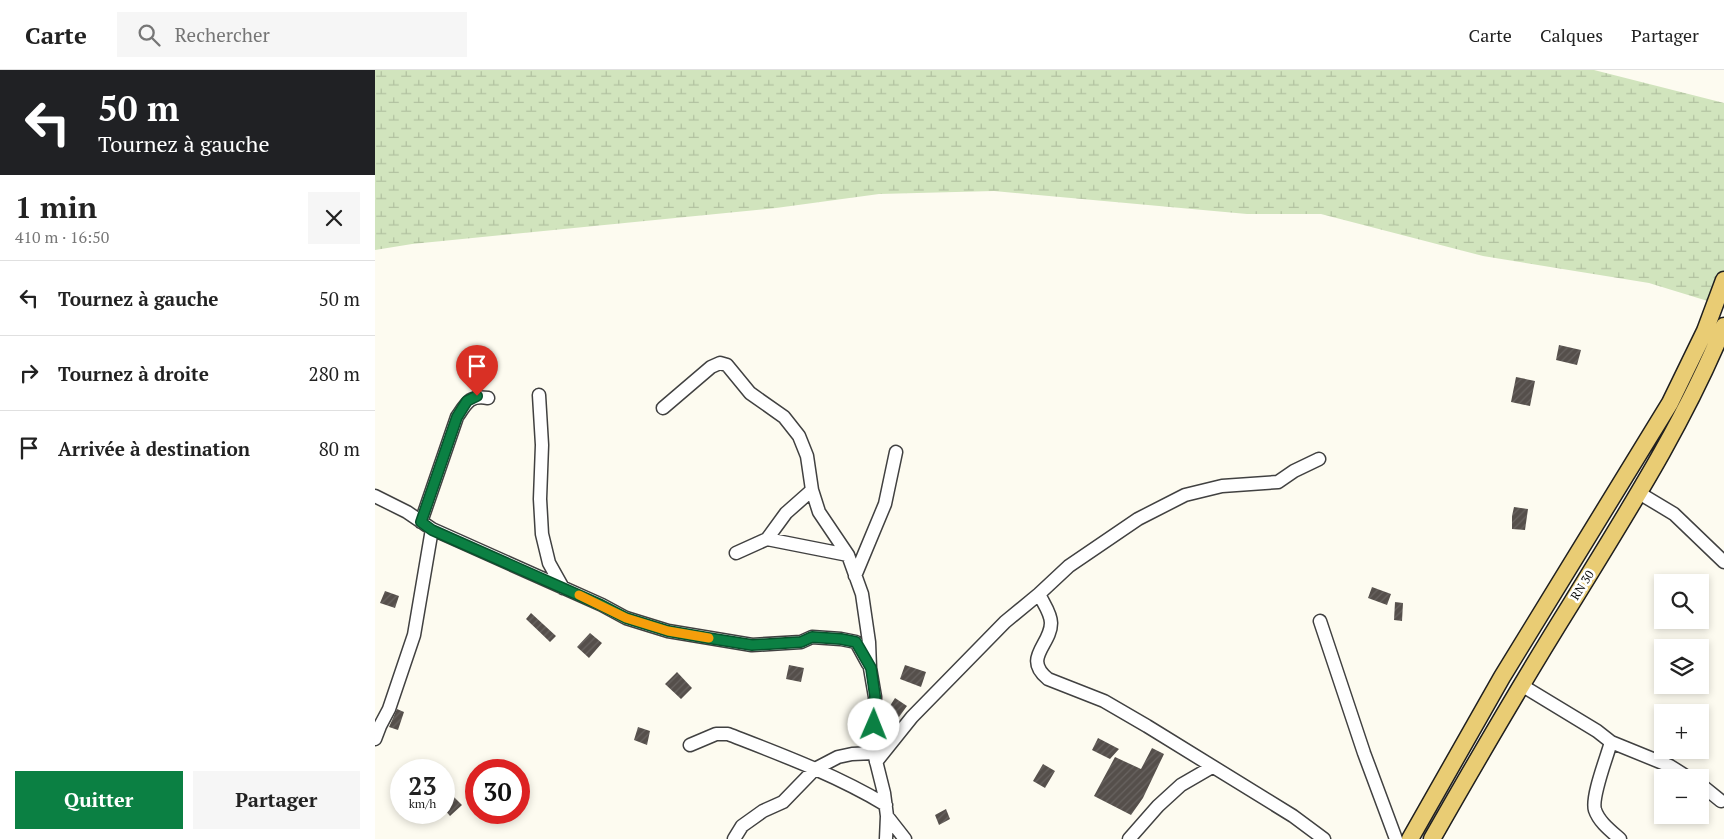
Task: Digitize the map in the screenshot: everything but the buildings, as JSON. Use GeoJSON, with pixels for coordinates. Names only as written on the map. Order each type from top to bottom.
{"type":"FeatureCollection","features":[{"type":"Feature","properties":{"kind":"main road","name":"RN 30"},"geometry":{"type":"LineString","coordinates":[[1409,839],[1501,677],[1670,403],[1705,331],[1724,280]]}},
{"type":"Feature","properties":{"kind":"main road","name":"RN 30"},"geometry":{"type":"LineString","coordinates":[[1432,839],[1521,685],[1639,493],[1685,411],[1723,333]]}},
{"type":"Feature","properties":{"kind":"street"},"geometry":{"type":"LineString","coordinates":[[663,408],[711,367],[720,363],[727,365],[750,393],[784,417],[799,436],[807,456],[812,490],[819,512],[848,555],[862,594],[875,696],[875,757],[887,811],[887,839]]}},
{"type":"Feature","properties":{"kind":"street"},"geometry":{"type":"LineString","coordinates":[[539,395],[542,445],[540,499],[542,534],[549,562],[563,588]]}},
{"type":"Feature","properties":{"kind":"street"},"geometry":{"type":"LineString","coordinates":[[421,522],[457,417],[467,401],[477,396],[488,398]]}},
{"type":"Feature","properties":{"kind":"street"},"geometry":{"type":"LineString","coordinates":[[855,576],[885,504],[896,452]]}},
{"type":"Feature","properties":{"kind":"street"},"geometry":{"type":"LineString","coordinates":[[875,757],[1005,622],[1069,566],[1138,519],[1185,495],[1222,486],[1278,482],[1294,471],[1319,459]]}},
{"type":"Feature","properties":{"kind":"street"},"geometry":{"type":"LineString","coordinates":[[736,553],[767,539],[786,513],[812,490]]}},
{"type":"Feature","properties":{"kind":"street"},"geometry":{"type":"LineString","coordinates":[[1639,493],[1674,514],[1724,562]]}},
{"type":"Feature","properties":{"kind":"street"},"geometry":{"type":"LineString","coordinates":[[375,496],[407,512],[432,530],[601,605],[626,618],[668,631],[752,645],[801,642],[812,637],[856,642],[871,668]]}},
{"type":"Feature","properties":{"kind":"street"},"geometry":{"type":"LineString","coordinates":[[375,739],[389,709],[414,635],[432,530]]}},
{"type":"Feature","properties":{"kind":"street"},"geometry":{"type":"LineString","coordinates":[[767,539],[848,555]]}},
{"type":"Feature","properties":{"kind":"street"},"geometry":{"type":"LineString","coordinates":[[1039,594],[1051,624],[1039,654],[1037,664],[1040,673],[1048,679],[1104,701],[1147,726],[1293,816],[1324,839]]}},
{"type":"Feature","properties":{"kind":"street"},"geometry":{"type":"LineString","coordinates":[[1320,621],[1364,753],[1396,839]]}},
{"type":"Feature","properties":{"kind":"street"},"geometry":{"type":"LineString","coordinates":[[856,642],[867,630]]}},
{"type":"Feature","properties":{"kind":"street"},"geometry":{"type":"LineString","coordinates":[[1521,685],[1597,731],[1611,742],[1675,769]]}},
{"type":"Feature","properties":{"kind":"street"},"geometry":{"type":"LineString","coordinates":[[690,745],[716,734],[728,734],[815,768],[861,790],[887,811],[905,839]]}},
{"type":"Feature","properties":{"kind":"street"},"geometry":{"type":"LineString","coordinates":[[1611,742],[1595,797],[1594,808],[1600,820],[1620,839]]}},
{"type":"Feature","properties":{"kind":"street"},"geometry":{"type":"LineString","coordinates":[[734,839],[742,826],[763,811],[783,802],[815,768],[852,754],[875,757]]}},
{"type":"Feature","properties":{"kind":"street"},"geometry":{"type":"LineString","coordinates":[[1129,839],[1175,790],[1211,767]]}},
{"type":"Feature","properties":{"kind":"street"},"geometry":{"type":"LineString","coordinates":[[1709,791],[1721,801]]}},
{"type":"Feature","properties":{"kind":"green space"},"geometry":{"type":"Polygon","coordinates":[[[375,70],[1594,70],[1724,103],[1724,306],[1649,283],[1483,256],[1321,214],[1247,214],[994,191],[879,194],[776,208],[412,244],[375,250],[375,70]]]}},
{"type":"Feature","properties":{"kind":"slow traffic"},"geometry":{"type":"LineString","coordinates":[[579,595],[626,618],[668,631],[709,638]]}},
{"type":"Feature","properties":{"kind":"route"},"geometry":{"type":"LineString","coordinates":[[477,396],[467,401],[457,417],[421,522],[432,530],[601,605],[626,618],[668,631],[752,645],[801,642],[812,637],[856,642],[871,668],[875,696],[874,725]]}}]}
